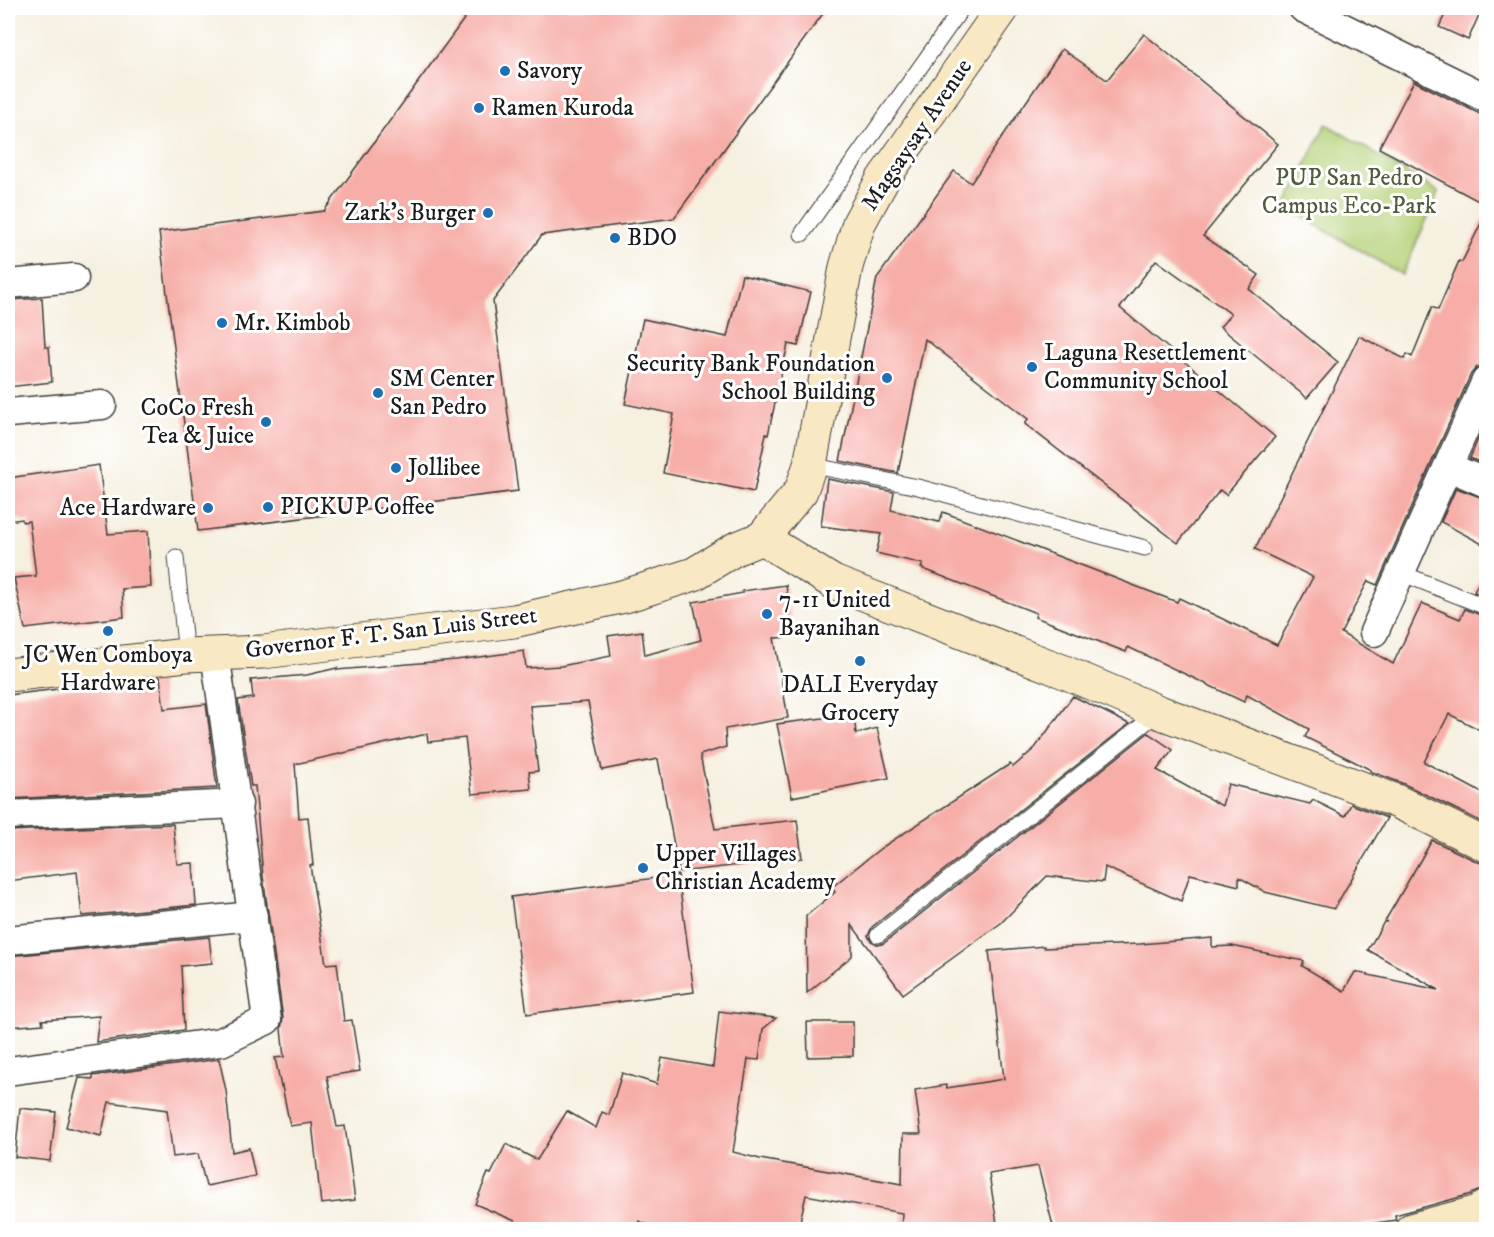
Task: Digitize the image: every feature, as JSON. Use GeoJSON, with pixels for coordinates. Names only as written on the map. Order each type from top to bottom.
{"type":"FeatureCollection","features":[{"type":"Feature","properties":{"kind":"main road","name":"Magsaysay Avenue"},"geometry":{"type":"LineString","coordinates":[[762,538],[801,491],[810,465],[846,267],[859,223],[883,179],[1003,8]]}},
{"type":"Feature","properties":{"kind":"main road","name":"Governor F. T. San Luis Street"},"geometry":{"type":"LineString","coordinates":[[8,675],[201,654],[262,652],[514,621],[625,597],[694,574],[735,549],[762,538]]}},
{"type":"Feature","properties":{"kind":"main road"},"geometry":{"type":"LineString","coordinates":[[762,538],[833,582],[1062,671],[1159,712],[1396,801],[1486,845]]}},
{"type":"Feature","properties":{"kind":"main road"},"geometry":{"type":"LineString","coordinates":[[1411,1230],[1475,1213],[1486,1207]]}},
{"type":"Feature","properties":{"kind":"street"},"geometry":{"type":"LineString","coordinates":[[1303,8],[1486,98]]}},
{"type":"Feature","properties":{"kind":"street"},"geometry":{"type":"LineString","coordinates":[[8,284],[74,278]]}},
{"type":"Feature","properties":{"kind":"street"},"geometry":{"type":"LineString","coordinates":[[1374,632],[1486,381]]}},
{"type":"Feature","properties":{"kind":"street"},"geometry":{"type":"LineString","coordinates":[[8,413],[102,405]]}},
{"type":"Feature","properties":{"kind":"street"},"geometry":{"type":"LineString","coordinates":[[1449,466],[1486,483]]}},
{"type":"Feature","properties":{"kind":"street"},"geometry":{"type":"LineString","coordinates":[[8,1071],[221,1042],[267,1020],[238,804],[201,654]]}},
{"type":"Feature","properties":{"kind":"street"},"geometry":{"type":"LineString","coordinates":[[8,815],[238,804]]}},
{"type":"Feature","properties":{"kind":"street"},"geometry":{"type":"LineString","coordinates":[[8,940],[253,916]]}},
{"type":"Feature","properties":{"kind":"lane"},"geometry":{"type":"LineString","coordinates":[[802,234],[962,8]]}},
{"type":"Feature","properties":{"kind":"lane"},"geometry":{"type":"LineString","coordinates":[[810,465],[918,487],[1145,548]]}},
{"type":"Feature","properties":{"kind":"lane"},"geometry":{"type":"LineString","coordinates":[[176,557],[201,654]]}},
{"type":"Feature","properties":{"kind":"lane"},"geometry":{"type":"LineString","coordinates":[[1401,573],[1486,607]]}},
{"type":"Feature","properties":{"kind":"lane"},"geometry":{"type":"LineString","coordinates":[[878,935],[1159,712]]}},
{"type":"Feature","properties":{"kind":"green space","name":"PUP San Pedro Campus Eco-Park"},"geometry":{"type":"Polygon","coordinates":[[[1326,124],[1439,192],[1402,275],[1285,207],[1326,124]]]}},
{"type":"Feature","properties":{"kind":"building"},"geometry":{"type":"Polygon","coordinates":[[[472,8],[827,8],[674,218],[542,235],[493,301],[518,491],[198,531],[159,232],[324,211],[472,8]]]}},
{"type":"Feature","properties":{"kind":"building"},"geometry":{"type":"Polygon","coordinates":[[[1448,8],[1482,8],[1468,40],[1439,27],[1448,8]]]}},
{"type":"Feature","properties":{"kind":"building"},"geometry":{"type":"Polygon","coordinates":[[[1144,34],[1278,144],[1203,236],[1259,275],[1249,289],[1338,362],[1307,398],[1220,327],[1231,314],[1156,260],[1120,308],[1275,437],[1226,495],[1220,490],[1178,543],[1025,424],[1028,419],[925,339],[898,473],[840,461],[877,278],[954,171],[971,183],[1062,49],[1107,80],[1144,34]]]}},
{"type":"Feature","properties":{"kind":"building"},"geometry":{"type":"Polygon","coordinates":[[[1414,81],[1486,117],[1486,205],[1379,148],[1414,81]]]}},
{"type":"Feature","properties":{"kind":"building"},"geometry":{"type":"Polygon","coordinates":[[[1486,213],[1486,365],[1477,367],[1471,374],[1377,585],[1368,581],[1341,633],[1393,664],[1422,603],[1460,619],[1465,609],[1486,617],[1486,733],[1449,714],[1424,762],[1486,795],[1486,824],[1404,784],[1370,771],[1305,737],[1309,729],[1247,695],[1244,702],[1128,647],[1126,652],[1035,617],[1036,613],[921,568],[923,564],[876,553],[881,534],[821,526],[827,479],[894,492],[891,510],[939,522],[943,512],[1177,602],[1179,598],[1277,645],[1313,577],[1255,549],[1359,336],[1405,359],[1407,354],[1412,357],[1432,307],[1438,310],[1459,261],[1462,262],[1486,213]]]}},
{"type":"Feature","properties":{"kind":"building"},"geometry":{"type":"Polygon","coordinates":[[[742,275],[811,292],[798,346],[788,344],[754,492],[663,473],[674,414],[625,404],[643,319],[727,337],[742,275]]]}},
{"type":"Feature","properties":{"kind":"building"},"geometry":{"type":"Polygon","coordinates":[[[42,298],[45,347],[49,347],[52,382],[8,387],[8,300],[42,298]]]}},
{"type":"Feature","properties":{"kind":"building"},"geometry":{"type":"Polygon","coordinates":[[[1486,420],[1486,465],[1470,458],[1486,420]]]}},
{"type":"Feature","properties":{"kind":"building"},"geometry":{"type":"Polygon","coordinates":[[[99,465],[108,534],[148,531],[151,587],[122,589],[124,617],[25,629],[14,578],[36,576],[29,521],[23,522],[22,519],[8,521],[8,478],[99,465]]]}},
{"type":"Feature","properties":{"kind":"building"},"geometry":{"type":"Polygon","coordinates":[[[1456,488],[1486,499],[1486,546],[1441,522],[1456,488]]]}},
{"type":"Feature","properties":{"kind":"building"},"geometry":{"type":"Polygon","coordinates":[[[1486,568],[1486,597],[1474,592],[1486,568]]]}},
{"type":"Feature","properties":{"kind":"building"},"geometry":{"type":"Polygon","coordinates":[[[786,585],[793,637],[774,638],[788,718],[725,729],[726,747],[700,755],[715,829],[797,820],[802,858],[679,872],[658,759],[602,770],[588,702],[530,706],[538,771],[529,772],[531,789],[472,794],[465,738],[428,742],[427,734],[295,764],[299,818],[308,817],[313,865],[310,865],[326,964],[337,963],[344,1021],[352,1020],[360,1071],[327,1076],[337,1127],[345,1126],[355,1200],[321,1204],[312,1123],[290,1126],[275,1058],[284,1057],[281,1029],[283,1018],[263,876],[255,786],[251,786],[238,700],[253,698],[251,680],[307,675],[337,668],[337,670],[456,660],[524,651],[526,668],[561,666],[611,656],[608,636],[642,631],[645,655],[701,640],[693,602],[743,593],[742,591],[786,585]]]}},
{"type":"Feature","properties":{"kind":"building"},"geometry":{"type":"Polygon","coordinates":[[[160,677],[164,709],[206,704],[217,788],[8,799],[8,695],[160,677]]]}},
{"type":"Feature","properties":{"kind":"building"},"geometry":{"type":"Polygon","coordinates":[[[1073,696],[1129,724],[872,927],[868,936],[871,941],[879,945],[884,943],[1148,733],[1173,750],[1157,770],[1222,806],[1228,784],[1310,804],[1313,800],[1345,816],[1351,804],[1387,818],[1334,909],[1265,892],[1239,877],[1239,886],[1190,874],[1181,901],[1105,867],[1103,882],[1047,876],[1001,923],[903,994],[852,925],[852,956],[807,993],[806,916],[835,892],[832,887],[881,848],[1010,764],[1013,767],[1035,748],[1073,696]]]}},
{"type":"Feature","properties":{"kind":"building"},"geometry":{"type":"Polygon","coordinates":[[[854,714],[856,734],[877,728],[889,778],[792,797],[777,724],[854,714]]]}},
{"type":"Feature","properties":{"kind":"building"},"geometry":{"type":"Polygon","coordinates":[[[173,824],[177,864],[193,863],[196,905],[82,916],[77,872],[8,881],[8,831],[173,824]]]}},
{"type":"Feature","properties":{"kind":"building"},"geometry":{"type":"Polygon","coordinates":[[[1432,840],[1486,864],[1486,1188],[1468,1195],[1395,1215],[1396,1220],[1328,1230],[1054,1230],[1038,1166],[989,1174],[998,1230],[901,1228],[902,1213],[806,1195],[798,1230],[783,1230],[759,1225],[758,1230],[660,1230],[639,1221],[635,1230],[511,1230],[515,1221],[475,1204],[488,1173],[491,1174],[506,1144],[537,1160],[567,1111],[596,1128],[602,1112],[609,1115],[622,1073],[657,1084],[662,1058],[713,1067],[719,1011],[776,1018],[763,1029],[759,1060],[748,1059],[733,1152],[760,1159],[902,1184],[903,1134],[921,1134],[915,1090],[946,1085],[947,1088],[1004,1079],[989,951],[1212,938],[1212,947],[1232,946],[1304,961],[1302,966],[1344,991],[1355,972],[1439,990],[1368,950],[1384,922],[1387,922],[1385,921],[1432,840]]]}},
{"type":"Feature","properties":{"kind":"building"},"geometry":{"type":"Polygon","coordinates":[[[678,875],[694,992],[527,1014],[511,897],[678,875]]]}},
{"type":"Feature","properties":{"kind":"building"},"geometry":{"type":"Polygon","coordinates":[[[209,937],[212,963],[181,966],[184,1030],[96,1042],[99,1016],[42,1020],[43,1024],[8,1027],[8,956],[209,937]]]}},
{"type":"Feature","properties":{"kind":"building"},"geometry":{"type":"Polygon","coordinates":[[[807,1022],[853,1022],[853,1056],[808,1057],[807,1022]]]}},
{"type":"Feature","properties":{"kind":"building"},"geometry":{"type":"Polygon","coordinates":[[[219,1059],[226,1090],[232,1152],[249,1148],[255,1176],[206,1186],[198,1154],[173,1157],[167,1110],[109,1102],[101,1136],[66,1127],[79,1078],[93,1079],[93,1076],[219,1059]]]}},
{"type":"Feature","properties":{"kind":"building"},"geometry":{"type":"Polygon","coordinates":[[[20,1108],[56,1112],[50,1161],[15,1157],[20,1108]]]}},
{"type":"Feature","properties":{"kind":"place","name":"Savory"},"geometry":{"type":"Point","coordinates":[505,71]}},
{"type":"Feature","properties":{"kind":"place","name":"Ramen Kuroda"},"geometry":{"type":"Point","coordinates":[479,108]}},
{"type":"Feature","properties":{"kind":"place","name":"Zark's Burger"},"geometry":{"type":"Point","coordinates":[488,213]}},
{"type":"Feature","properties":{"kind":"place","name":"BDO"},"geometry":{"type":"Point","coordinates":[615,238]}},
{"type":"Feature","properties":{"kind":"place","name":"Mr. Kimbob"},"geometry":{"type":"Point","coordinates":[222,323]}},
{"type":"Feature","properties":{"kind":"place","name":"Laguna Resettlement Community School"},"geometry":{"type":"Point","coordinates":[1032,367]}},
{"type":"Feature","properties":{"kind":"place","name":"Security Bank Foundation School Building"},"geometry":{"type":"Point","coordinates":[887,378]}},
{"type":"Feature","properties":{"kind":"place","name":"SM Center San Pedro"},"geometry":{"type":"Point","coordinates":[378,393]}},
{"type":"Feature","properties":{"kind":"place","name":"CoCo Fresh Tea & Juice"},"geometry":{"type":"Point","coordinates":[266,422]}},
{"type":"Feature","properties":{"kind":"place","name":"Jollibee"},"geometry":{"type":"Point","coordinates":[396,468]}},
{"type":"Feature","properties":{"kind":"place","name":"PICKUP Coffee"},"geometry":{"type":"Point","coordinates":[268,507]}},
{"type":"Feature","properties":{"kind":"place","name":"Ace Hardware"},"geometry":{"type":"Point","coordinates":[208,508]}},
{"type":"Feature","properties":{"kind":"place","name":"7-11 United Bayanihan"},"geometry":{"type":"Point","coordinates":[767,614]}},
{"type":"Feature","properties":{"kind":"place","name":"JC Wen Comboya Hardware"},"geometry":{"type":"Point","coordinates":[108,631]}},
{"type":"Feature","properties":{"kind":"place","name":"DALI Everyday Grocery"},"geometry":{"type":"Point","coordinates":[860,661]}},
{"type":"Feature","properties":{"kind":"place","name":"Upper Villages Christian Academy"},"geometry":{"type":"Point","coordinates":[643,868]}}]}
